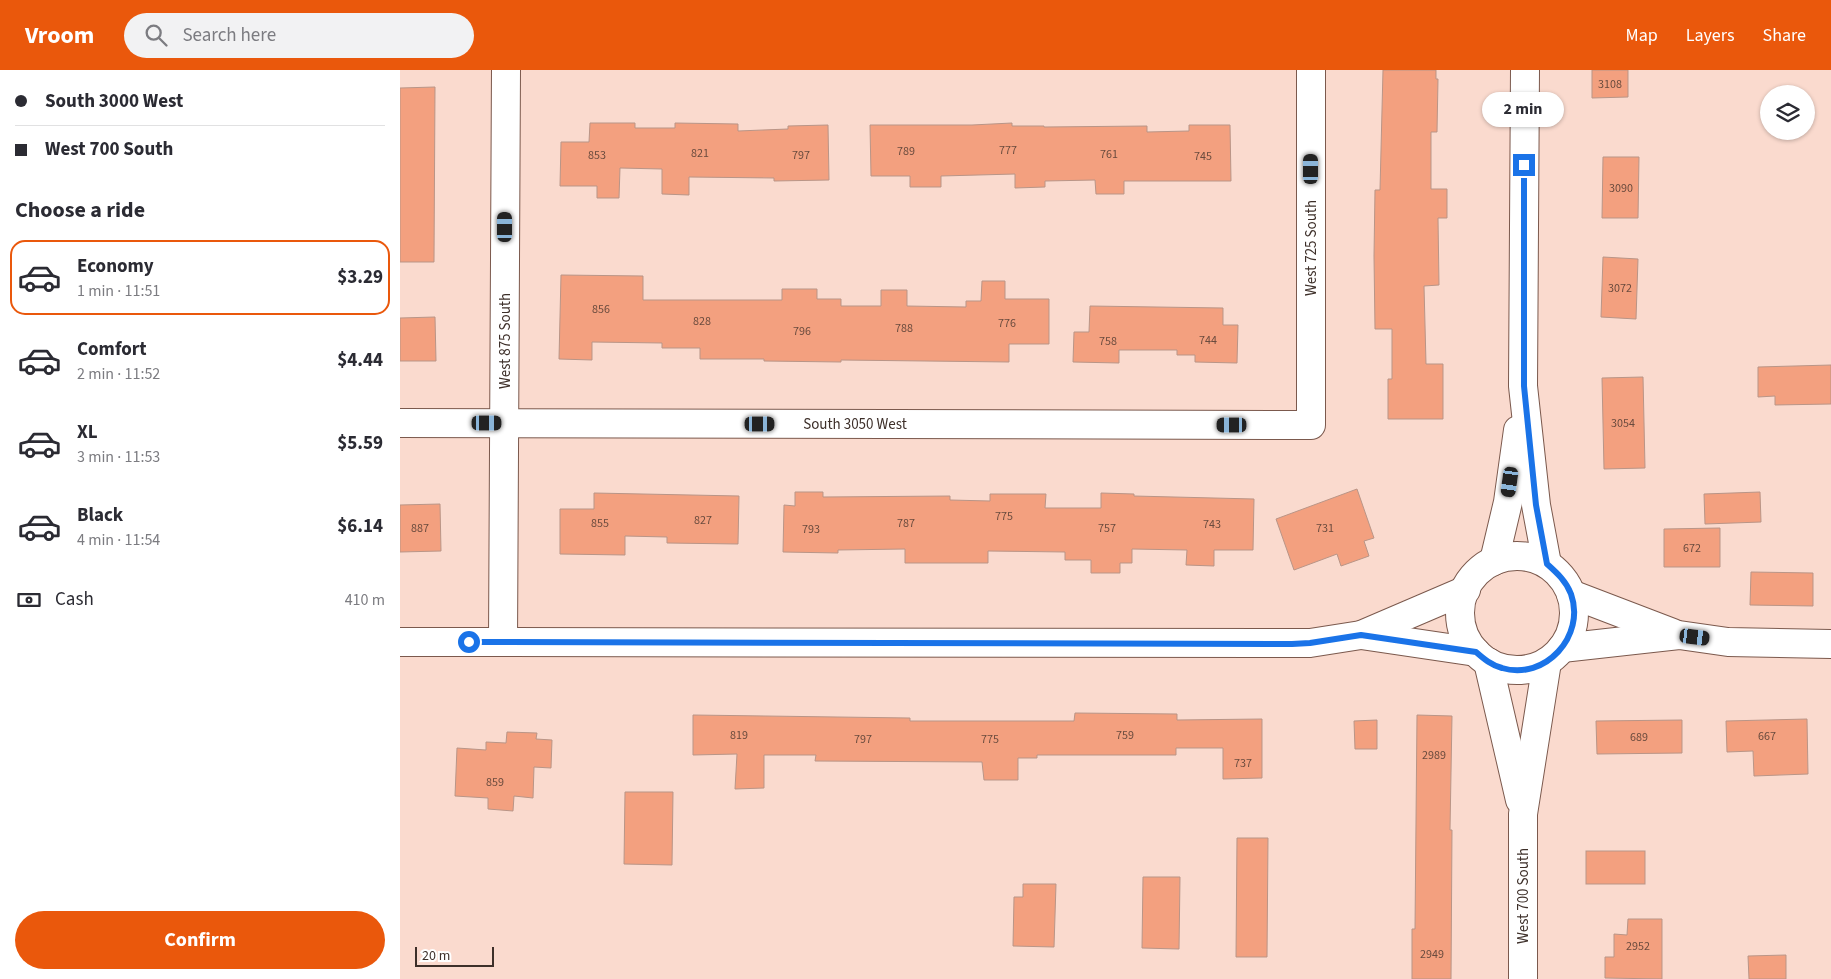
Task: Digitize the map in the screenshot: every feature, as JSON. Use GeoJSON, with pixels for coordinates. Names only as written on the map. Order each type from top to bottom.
{"type":"FeatureCollection","features":[{"type":"Feature","properties":{"kind":"street","name":"West 875 South"},"geometry":{"type":"LineString","coordinates":[[503,642],[506,70]]}},
{"type":"Feature","properties":{"kind":"street","name":"West 725 South"},"geometry":{"type":"LineString","coordinates":[[1311,70],[1311,425]]}},
{"type":"Feature","properties":{"kind":"street"},"geometry":{"type":"LineString","coordinates":[[1525,70],[1524,386],[1536,505],[1547,564]]}},
{"type":"Feature","properties":{"kind":"street"},"geometry":{"type":"LineString","coordinates":[[1494,562],[1508,502],[1524,386]]}},
{"type":"Feature","properties":{"kind":"street","name":"South 3050 West"},"geometry":{"type":"LineString","coordinates":[[400,423],[1311,425]]}},
{"type":"Feature","properties":{"kind":"street"},"geometry":{"type":"LineString","coordinates":[[1482,657],[1466,638],[1461,622],[1461,606],[1472,578],[1482,568],[1512,556],[1530,558],[1547,564],[1557,572],[1571,594],[1574,609],[1573,623],[1569,636],[1555,655]]}},
{"type":"Feature","properties":{"kind":"street"},"geometry":{"type":"LineString","coordinates":[[400,642],[1292,644],[1361,635],[1466,590]]}},
{"type":"Feature","properties":{"kind":"street"},"geometry":{"type":"LineString","coordinates":[[1571,594],[1679,635],[1728,642],[1831,644]]}},
{"type":"Feature","properties":{"kind":"street"},"geometry":{"type":"LineString","coordinates":[[1361,635],[1482,657],[1502,668],[1518,670],[1533,668],[1555,655],[1679,635]]}},
{"type":"Feature","properties":{"kind":"street","name":"West 700 South"},"geometry":{"type":"LineString","coordinates":[[1523,979],[1524,814],[1555,655]]}},
{"type":"Feature","properties":{"kind":"street","name":"West 700 South"},"geometry":{"type":"LineString","coordinates":[[1482,657],[1524,814]]}},
{"type":"Feature","properties":{"kind":"building"},"geometry":{"type":"Polygon","coordinates":[[[1383,70],[1436,70],[1436,79],[1438,79],[1437,132],[1431,132],[1431,189],[1447,189],[1447,218],[1438,218],[1439,285],[1424,286],[1426,364],[1443,364],[1443,419],[1388,419],[1388,379],[1392,379],[1392,329],[1375,329],[1375,190],[1380,190],[1383,70]]]}},
{"type":"Feature","properties":{"kind":"building"},"geometry":{"type":"Polygon","coordinates":[[[1592,70],[1628,70],[1628,97],[1592,98],[1592,70]]]}},
{"type":"Feature","properties":{"kind":"building"},"geometry":{"type":"Polygon","coordinates":[[[435,87],[434,262],[400,262],[400,88],[435,87]]]}},
{"type":"Feature","properties":{"kind":"building"},"geometry":{"type":"Polygon","coordinates":[[[590,123],[635,123],[635,128],[675,128],[675,123],[738,124],[738,131],[788,129],[788,126],[828,125],[829,180],[774,181],[774,178],[689,177],[689,195],[662,194],[662,169],[620,168],[619,198],[597,198],[597,186],[560,186],[561,142],[589,142],[590,123]]]}},
{"type":"Feature","properties":{"kind":"building"},"geometry":{"type":"Polygon","coordinates":[[[1012,123],[1012,126],[1044,127],[1147,126],[1147,132],[1189,131],[1189,125],[1230,125],[1231,181],[1124,181],[1124,194],[1096,194],[1095,180],[1045,181],[1045,187],[1015,188],[1015,174],[941,176],[941,187],[910,187],[910,176],[871,176],[870,125],[1012,123]]]}},
{"type":"Feature","properties":{"kind":"building"},"geometry":{"type":"Polygon","coordinates":[[[1603,157],[1639,157],[1638,218],[1602,218],[1603,157]]]}},
{"type":"Feature","properties":{"kind":"building"},"geometry":{"type":"Polygon","coordinates":[[[1603,257],[1638,259],[1636,319],[1601,317],[1603,257]]]}},
{"type":"Feature","properties":{"kind":"building"},"geometry":{"type":"Polygon","coordinates":[[[561,275],[643,276],[643,300],[782,300],[782,289],[817,289],[817,299],[841,299],[841,306],[881,306],[881,290],[907,290],[907,306],[966,307],[966,301],[981,301],[982,281],[1005,281],[1005,299],[1049,299],[1049,344],[1009,344],[1009,362],[841,360],[841,362],[700,359],[700,348],[662,348],[662,343],[592,342],[592,360],[559,359],[561,275]]]}},
{"type":"Feature","properties":{"kind":"building"},"geometry":{"type":"Polygon","coordinates":[[[1090,306],[1223,308],[1223,325],[1238,325],[1237,363],[1195,362],[1195,355],[1177,355],[1177,350],[1119,350],[1119,363],[1073,362],[1074,332],[1089,332],[1090,306]]]}},
{"type":"Feature","properties":{"kind":"building"},"geometry":{"type":"Polygon","coordinates":[[[435,317],[436,361],[400,361],[400,318],[435,317]]]}},
{"type":"Feature","properties":{"kind":"building"},"geometry":{"type":"Polygon","coordinates":[[[1831,365],[1831,404],[1775,405],[1775,396],[1758,397],[1758,367],[1831,365]]]}},
{"type":"Feature","properties":{"kind":"building"},"geometry":{"type":"Polygon","coordinates":[[[1643,377],[1645,468],[1604,469],[1602,378],[1643,377]]]}},
{"type":"Feature","properties":{"kind":"building"},"geometry":{"type":"Polygon","coordinates":[[[1357,489],[1374,538],[1364,541],[1369,556],[1341,566],[1337,554],[1294,570],[1276,519],[1357,489]]]}},
{"type":"Feature","properties":{"kind":"building"},"geometry":{"type":"Polygon","coordinates":[[[795,492],[823,492],[823,497],[950,496],[950,500],[990,501],[990,494],[1046,494],[1045,508],[1101,508],[1101,493],[1134,494],[1134,496],[1254,499],[1253,550],[1214,550],[1214,566],[1186,565],[1187,550],[1132,549],[1132,563],[1120,563],[1120,573],[1091,573],[1091,560],[1065,560],[1065,552],[988,551],[988,563],[905,563],[905,549],[838,550],[838,553],[783,552],[784,505],[795,506],[795,492]]]}},
{"type":"Feature","properties":{"kind":"building"},"geometry":{"type":"Polygon","coordinates":[[[1760,492],[1761,522],[1705,524],[1704,494],[1760,492]]]}},
{"type":"Feature","properties":{"kind":"building"},"geometry":{"type":"Polygon","coordinates":[[[594,493],[739,496],[738,544],[667,543],[667,537],[625,536],[625,555],[560,554],[560,509],[594,509],[594,493]]]}},
{"type":"Feature","properties":{"kind":"building"},"geometry":{"type":"Polygon","coordinates":[[[440,504],[441,551],[400,552],[400,505],[440,504]]]}},
{"type":"Feature","properties":{"kind":"building"},"geometry":{"type":"Polygon","coordinates":[[[1720,528],[1720,567],[1664,567],[1664,529],[1720,528]]]}},
{"type":"Feature","properties":{"kind":"building"},"geometry":{"type":"Polygon","coordinates":[[[1751,572],[1813,573],[1813,606],[1750,605],[1751,572]]]}},
{"type":"Feature","properties":{"kind":"building"},"geometry":{"type":"Polygon","coordinates":[[[1075,713],[1177,714],[1177,720],[1262,719],[1262,778],[1223,779],[1223,748],[1176,748],[1176,755],[1037,755],[1037,758],[1018,758],[1018,780],[984,780],[982,762],[815,761],[816,755],[764,755],[764,788],[735,789],[737,754],[693,755],[693,715],[910,718],[910,721],[1074,721],[1075,713]]]}},
{"type":"Feature","properties":{"kind":"building"},"geometry":{"type":"Polygon","coordinates":[[[1417,715],[1452,716],[1450,830],[1452,830],[1451,979],[1412,979],[1412,929],[1415,929],[1417,715]]]}},
{"type":"Feature","properties":{"kind":"building"},"geometry":{"type":"Polygon","coordinates":[[[1807,719],[1808,774],[1754,776],[1753,751],[1727,752],[1726,721],[1807,719]]]}},
{"type":"Feature","properties":{"kind":"building"},"geometry":{"type":"Polygon","coordinates":[[[1377,720],[1377,749],[1355,749],[1354,721],[1377,720]]]}},
{"type":"Feature","properties":{"kind":"building"},"geometry":{"type":"Polygon","coordinates":[[[1682,720],[1682,753],[1597,754],[1596,721],[1682,720]]]}},
{"type":"Feature","properties":{"kind":"building"},"geometry":{"type":"Polygon","coordinates":[[[507,732],[537,733],[536,739],[552,740],[551,768],[534,767],[533,798],[514,796],[513,811],[488,809],[488,798],[455,796],[457,748],[486,750],[486,742],[506,743],[507,732]]]}},
{"type":"Feature","properties":{"kind":"building"},"geometry":{"type":"Polygon","coordinates":[[[625,792],[673,792],[672,865],[624,864],[625,792]]]}},
{"type":"Feature","properties":{"kind":"building"},"geometry":{"type":"Polygon","coordinates":[[[1237,838],[1268,838],[1267,957],[1236,957],[1237,838]]]}},
{"type":"Feature","properties":{"kind":"building"},"geometry":{"type":"Polygon","coordinates":[[[1586,851],[1645,851],[1645,884],[1586,884],[1586,851]]]}},
{"type":"Feature","properties":{"kind":"building"},"geometry":{"type":"Polygon","coordinates":[[[1143,877],[1180,877],[1179,949],[1142,948],[1143,877]]]}},
{"type":"Feature","properties":{"kind":"building"},"geometry":{"type":"Polygon","coordinates":[[[1023,884],[1056,884],[1054,947],[1013,946],[1014,897],[1023,897],[1023,884]]]}},
{"type":"Feature","properties":{"kind":"building"},"geometry":{"type":"Polygon","coordinates":[[[1628,919],[1662,919],[1662,979],[1605,978],[1605,957],[1614,957],[1614,934],[1627,935],[1628,919]]]}},
{"type":"Feature","properties":{"kind":"building"},"geometry":{"type":"Polygon","coordinates":[[[1786,955],[1786,979],[1749,979],[1748,956],[1786,955]]]}},
{"type":"Feature","properties":{"kind":"route"},"geometry":{"type":"LineString","coordinates":[[469,642],[1292,644],[1361,635],[1476,652],[1488,662],[1502,668],[1518,670],[1533,668],[1548,662],[1562,648],[1569,636],[1573,623],[1574,609],[1571,594],[1565,583],[1557,572],[1547,564],[1536,505],[1524,386],[1524,165]]}}]}
